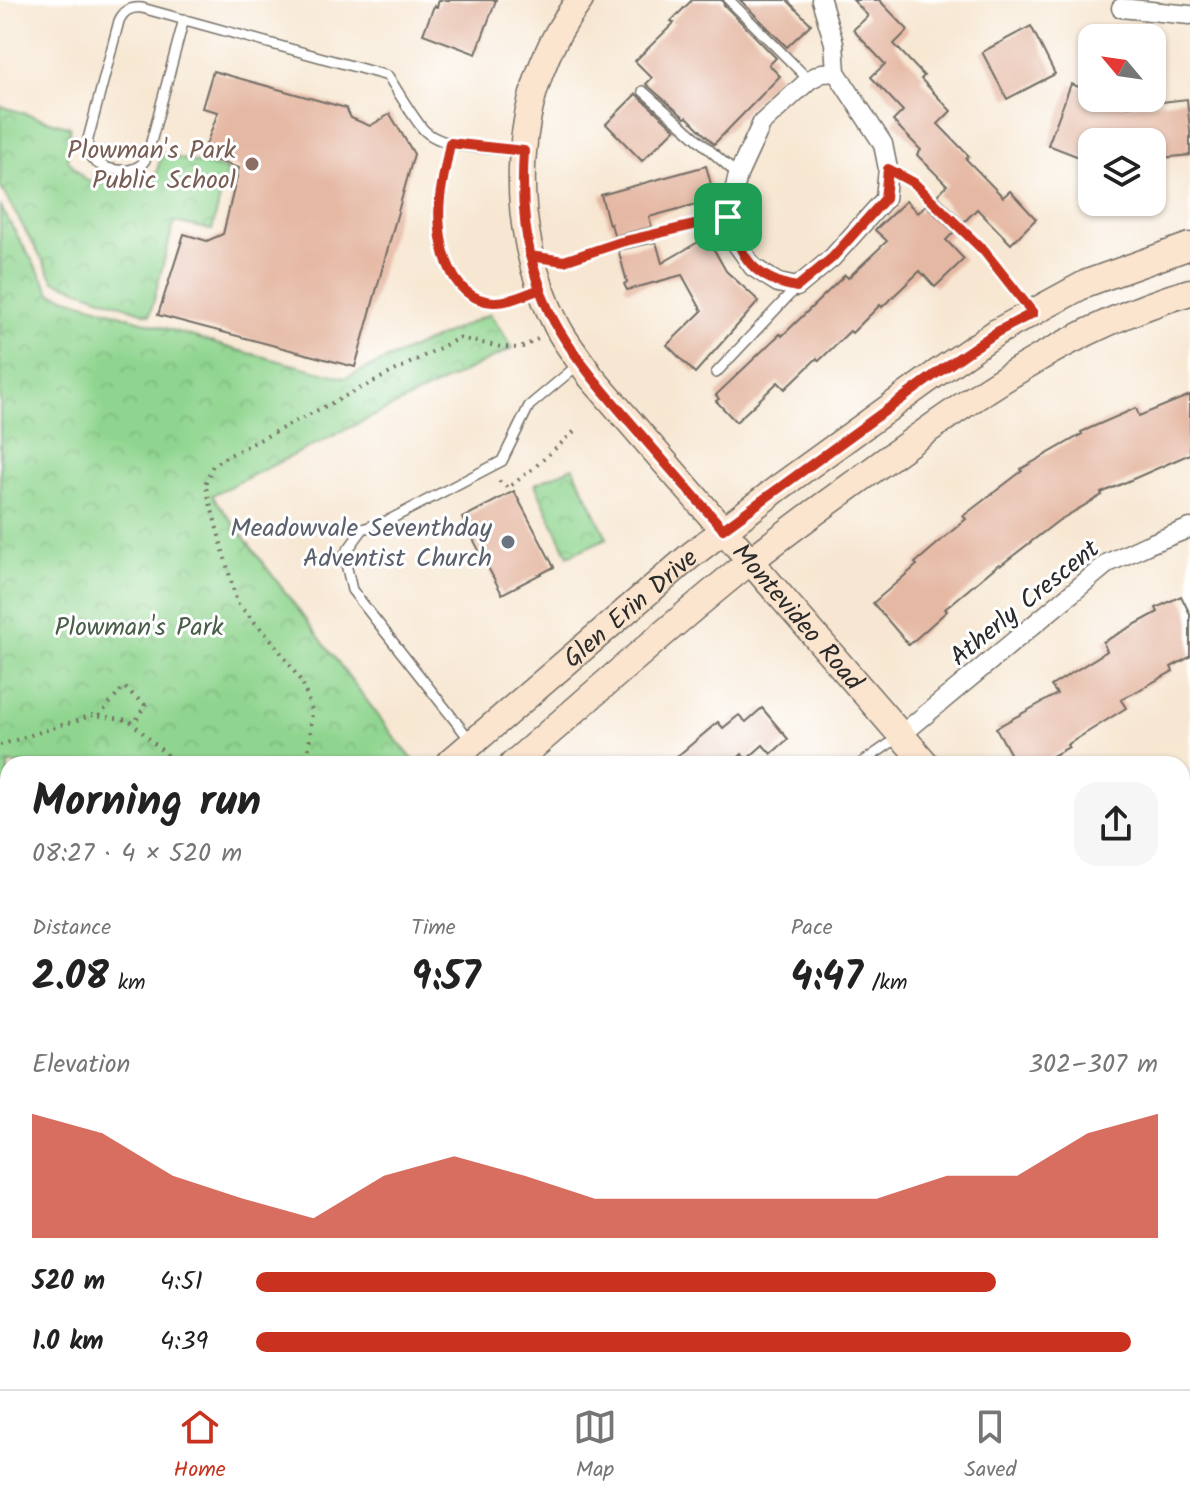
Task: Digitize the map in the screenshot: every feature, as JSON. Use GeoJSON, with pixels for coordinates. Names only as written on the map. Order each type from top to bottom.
{"type":"FeatureCollection","features":[{"type":"Feature","properties":{"kind":"street","name":"Montevideo Road"},"geometry":{"type":"LineString","coordinates":[[580,0],[565,18],[543,61],[529,107],[524,151],[523,204],[530,256],[558,328],[591,377],[919,756]]}},
{"type":"Feature","properties":{"kind":"street"},"geometry":{"type":"LineString","coordinates":[[821,0],[834,43],[836,72],[883,144],[888,169],[885,199],[832,258],[797,287],[778,283],[753,267],[736,243],[728,217],[738,175],[762,123],[809,80],[822,73],[836,72]]}},
{"type":"Feature","properties":{"kind":"street"},"geometry":{"type":"LineString","coordinates":[[1121,8],[1190,15]]}},
{"type":"Feature","properties":{"kind":"street","name":"Glen Erin Drive"},"geometry":{"type":"LineString","coordinates":[[457,756],[723,529],[937,373],[997,332],[1087,283],[1190,246]]}},
{"type":"Feature","properties":{"kind":"street","name":"Glen Erin Drive"},"geometry":{"type":"LineString","coordinates":[[522,756],[750,561],[907,445],[1014,374],[1072,340],[1123,315],[1190,292]]}},
{"type":"Feature","properties":{"kind":"street","name":"Atherly Crescent"},"geometry":{"type":"LineString","coordinates":[[901,735],[1108,563],[1190,528]]}},
{"type":"Feature","properties":{"kind":"lane"},"geometry":{"type":"LineString","coordinates":[[729,0],[809,80]]}},
{"type":"Feature","properties":{"kind":"lane"},"geometry":{"type":"LineString","coordinates":[[184,19],[147,157],[138,168],[129,170],[97,164],[87,150],[88,139],[119,21],[122,14],[135,7],[184,19],[388,76],[424,129],[434,138],[450,143],[524,151]]}},
{"type":"Feature","properties":{"kind":"lane"},"geometry":{"type":"LineString","coordinates":[[643,91],[738,175]]}},
{"type":"Feature","properties":{"kind":"lane"},"geometry":{"type":"LineString","coordinates":[[450,143],[440,198],[440,219],[442,240],[453,276],[473,296],[489,302],[541,289]]}},
{"type":"Feature","properties":{"kind":"lane"},"geometry":{"type":"LineString","coordinates":[[888,169],[914,183],[984,251]]}},
{"type":"Feature","properties":{"kind":"lane"},"geometry":{"type":"LineString","coordinates":[[621,242],[728,217]]}},
{"type":"Feature","properties":{"kind":"lane"},"geometry":{"type":"LineString","coordinates":[[716,373],[797,287]]}},
{"type":"Feature","properties":{"kind":"lane"},"geometry":{"type":"LineString","coordinates":[[473,742],[352,590],[344,555],[363,529],[389,520],[502,461],[529,406],[581,362]]}},
{"type":"Feature","properties":{"kind":"lane"},"geometry":{"type":"LineString","coordinates":[[871,756],[901,735]]}},
{"type":"Feature","properties":{"kind":"path"},"geometry":{"type":"LineString","coordinates":[[530,256],[564,261],[621,242]]}},
{"type":"Feature","properties":{"kind":"path"},"geometry":{"type":"LineString","coordinates":[[984,251],[1033,313]]}},
{"type":"Feature","properties":{"kind":"path"},"geometry":{"type":"LineString","coordinates":[[308,756],[312,712],[303,684],[274,643],[237,603],[205,484],[213,465],[459,338],[521,348],[558,328]]}},
{"type":"Feature","properties":{"kind":"path"},"geometry":{"type":"LineString","coordinates":[[484,470],[508,488],[578,428]]}},
{"type":"Feature","properties":{"kind":"path"},"geometry":{"type":"LineString","coordinates":[[99,716],[124,687],[145,705],[134,724]]}},
{"type":"Feature","properties":{"kind":"path"},"geometry":{"type":"LineString","coordinates":[[0,745],[93,715],[129,720],[168,756]]}},
{"type":"Feature","properties":{"kind":"green space"},"geometry":{"type":"Polygon","coordinates":[[[0,106],[70,127],[68,160],[85,180],[136,190],[154,180],[162,154],[227,170],[212,230],[174,222],[150,315],[54,281],[0,186],[0,106]]]}},
{"type":"Feature","properties":{"kind":"green space","name":"Plowman's Park"},"geometry":{"type":"Polygon","coordinates":[[[0,206],[51,293],[233,349],[345,378],[490,314],[513,348],[212,495],[410,756],[0,756],[0,206]]]}},
{"type":"Feature","properties":{"kind":"green space"},"geometry":{"type":"Polygon","coordinates":[[[573,467],[607,538],[568,556],[535,484],[573,467]]]}},
{"type":"Feature","properties":{"kind":"building"},"geometry":{"type":"Polygon","coordinates":[[[439,0],[496,0],[476,54],[423,34],[439,0]]]}},
{"type":"Feature","properties":{"kind":"building"},"geometry":{"type":"Polygon","coordinates":[[[692,0],[722,0],[776,58],[769,65],[780,76],[714,144],[646,84],[652,78],[635,61],[674,23],[671,21],[692,0]]]}},
{"type":"Feature","properties":{"kind":"building"},"geometry":{"type":"Polygon","coordinates":[[[740,0],[787,0],[811,24],[787,47],[740,0]]]}},
{"type":"Feature","properties":{"kind":"building"},"geometry":{"type":"Polygon","coordinates":[[[853,0],[879,0],[908,30],[894,44],[951,111],[938,124],[1003,197],[1010,191],[1036,219],[1011,244],[977,209],[964,222],[937,195],[947,185],[917,155],[921,150],[893,121],[903,111],[871,77],[885,64],[853,30],[868,16],[853,0]]]}},
{"type":"Feature","properties":{"kind":"building"},"geometry":{"type":"Polygon","coordinates":[[[1031,26],[1055,74],[1007,99],[982,52],[1031,26]]]}},
{"type":"Feature","properties":{"kind":"building"},"geometry":{"type":"Polygon","coordinates":[[[213,71],[346,108],[351,118],[370,126],[390,114],[414,154],[355,367],[158,315],[184,234],[207,241],[223,234],[239,168],[202,156],[218,112],[202,108],[213,71]]]}},
{"type":"Feature","properties":{"kind":"building"},"geometry":{"type":"Polygon","coordinates":[[[1071,84],[1078,87],[1078,112],[1166,112],[1166,101],[1187,99],[1190,155],[1166,158],[1166,128],[1078,128],[1078,157],[1048,145],[1071,84]]]}},
{"type":"Feature","properties":{"kind":"building"},"geometry":{"type":"Polygon","coordinates":[[[636,94],[675,129],[642,161],[606,124],[636,94]]]}},
{"type":"Feature","properties":{"kind":"building"},"geometry":{"type":"Polygon","coordinates":[[[706,166],[715,199],[649,217],[652,227],[615,238],[601,195],[706,166]]]}},
{"type":"Feature","properties":{"kind":"building"},"geometry":{"type":"Polygon","coordinates":[[[906,201],[918,213],[926,205],[954,232],[946,240],[964,259],[935,287],[920,271],[785,389],[778,382],[736,422],[716,401],[719,399],[716,395],[845,275],[848,278],[887,241],[875,230],[906,201]]]}},
{"type":"Feature","properties":{"kind":"building"},"geometry":{"type":"Polygon","coordinates":[[[707,237],[726,271],[759,301],[695,373],[667,345],[702,311],[682,275],[627,290],[618,249],[656,242],[662,263],[707,237]]]}},
{"type":"Feature","properties":{"kind":"building"},"geometry":{"type":"Polygon","coordinates":[[[1190,395],[1190,454],[1101,493],[1058,521],[999,564],[945,609],[947,611],[909,645],[873,603],[966,519],[963,516],[1021,469],[1081,432],[1136,408],[1139,416],[1190,395]]]}},
{"type":"Feature","properties":{"kind":"building","name":"Meadowvale Seventhday Adventist Church"},"geometry":{"type":"Polygon","coordinates":[[[514,491],[554,567],[502,594],[462,518],[514,491]]]}},
{"type":"Feature","properties":{"kind":"building"},"geometry":{"type":"Polygon","coordinates":[[[1181,596],[1190,614],[1190,657],[1171,667],[1173,671],[1121,700],[1126,708],[1067,745],[1069,747],[1053,756],[1012,756],[996,728],[1057,694],[1051,686],[1107,651],[1103,642],[1158,612],[1156,608],[1181,596]]]}},
{"type":"Feature","properties":{"kind":"building"},"geometry":{"type":"Polygon","coordinates":[[[762,708],[788,739],[771,754],[763,745],[751,756],[678,756],[718,722],[723,728],[739,715],[746,722],[762,708]]]}},
{"type":"Feature","properties":{"kind":"place","name":"Plowman's Park Public School"},"geometry":{"type":"Point","coordinates":[252,164]}},
{"type":"Feature","properties":{"kind":"place","name":"Meadowvale Seventhday Adventist Church"},"geometry":{"type":"Point","coordinates":[508,542]}},
{"type":"Feature","properties":{"kind":"route"},"geometry":{"type":"LineString","coordinates":[[728,217],[621,242],[564,261],[530,256],[541,289],[489,302],[473,296],[453,276],[442,240],[440,198],[450,143],[524,151],[525,231],[530,256],[541,289],[558,328],[591,377],[723,529],[937,373],[997,332],[1033,313],[984,251],[914,183],[888,169],[885,199],[832,258],[797,287],[778,283],[753,267],[736,243],[728,217]]}}]}
